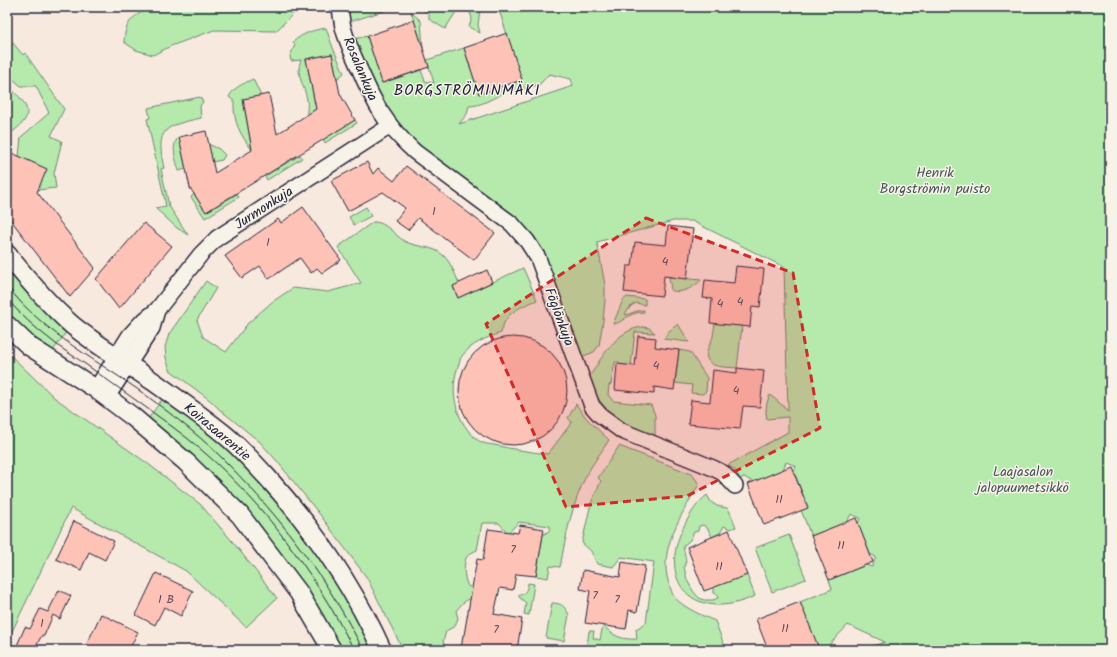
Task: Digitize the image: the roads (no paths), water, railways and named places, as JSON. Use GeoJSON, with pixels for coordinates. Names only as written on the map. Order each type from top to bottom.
{"type":"FeatureCollection","features":[{"type":"Feature","properties":{"kind":"street","name":"Rosalankuja"},"geometry":{"type":"LineString","coordinates":[[340,7],[344,33],[372,98],[390,126]]}},
{"type":"Feature","properties":{"kind":"street","name":"Jurmonkuja"},"geometry":{"type":"LineString","coordinates":[[101,393],[122,360],[152,328],[157,310],[201,254],[217,238],[390,126]]}},
{"type":"Feature","properties":{"kind":"street","name":"Föglönkuja"},"geometry":{"type":"LineString","coordinates":[[390,126],[401,140],[415,152],[512,224],[526,241],[538,258],[592,406],[600,415],[622,431],[723,473],[735,486]]}},
{"type":"Feature","properties":{"kind":"street","name":"Koirasaarentie"},"geometry":{"type":"LineString","coordinates":[[7,254],[27,280],[72,325],[155,383],[226,436],[256,465],[285,497],[325,548],[352,591],[382,650]]}},
{"type":"Feature","properties":{"kind":"street"},"geometry":{"type":"LineString","coordinates":[[7,325],[29,346],[101,393],[133,416],[186,462],[240,515],[299,593],[332,650]]}},
{"type":"Feature","properties":{"kind":"tram line"},"geometry":{"type":"LineString","coordinates":[[7,286],[38,319],[55,333],[158,404],[199,437],[228,464],[267,507],[320,575],[350,624],[363,650]]}},
{"type":"Feature","properties":{"kind":"tram line"},"geometry":{"type":"LineString","coordinates":[[7,299],[28,321],[55,344],[174,428],[202,450],[228,475],[277,529],[299,558],[319,588],[354,650]]}},
{"type":"Feature","properties":{"kind":"district","name":"BORGSTRÖMINMÄKI"},"geometry":{"type":"Point","coordinates":[467,91]}},
{"type":"Feature","properties":{"kind":"park label","name":"Henrik Borgströmin puisto"},"geometry":{"type":"Point","coordinates":[935,182]}},
{"type":"Feature","properties":{"kind":"park label","name":"Laajasalon jalopuumetsikkö"},"geometry":{"type":"Point","coordinates":[1023,480]}}]}
